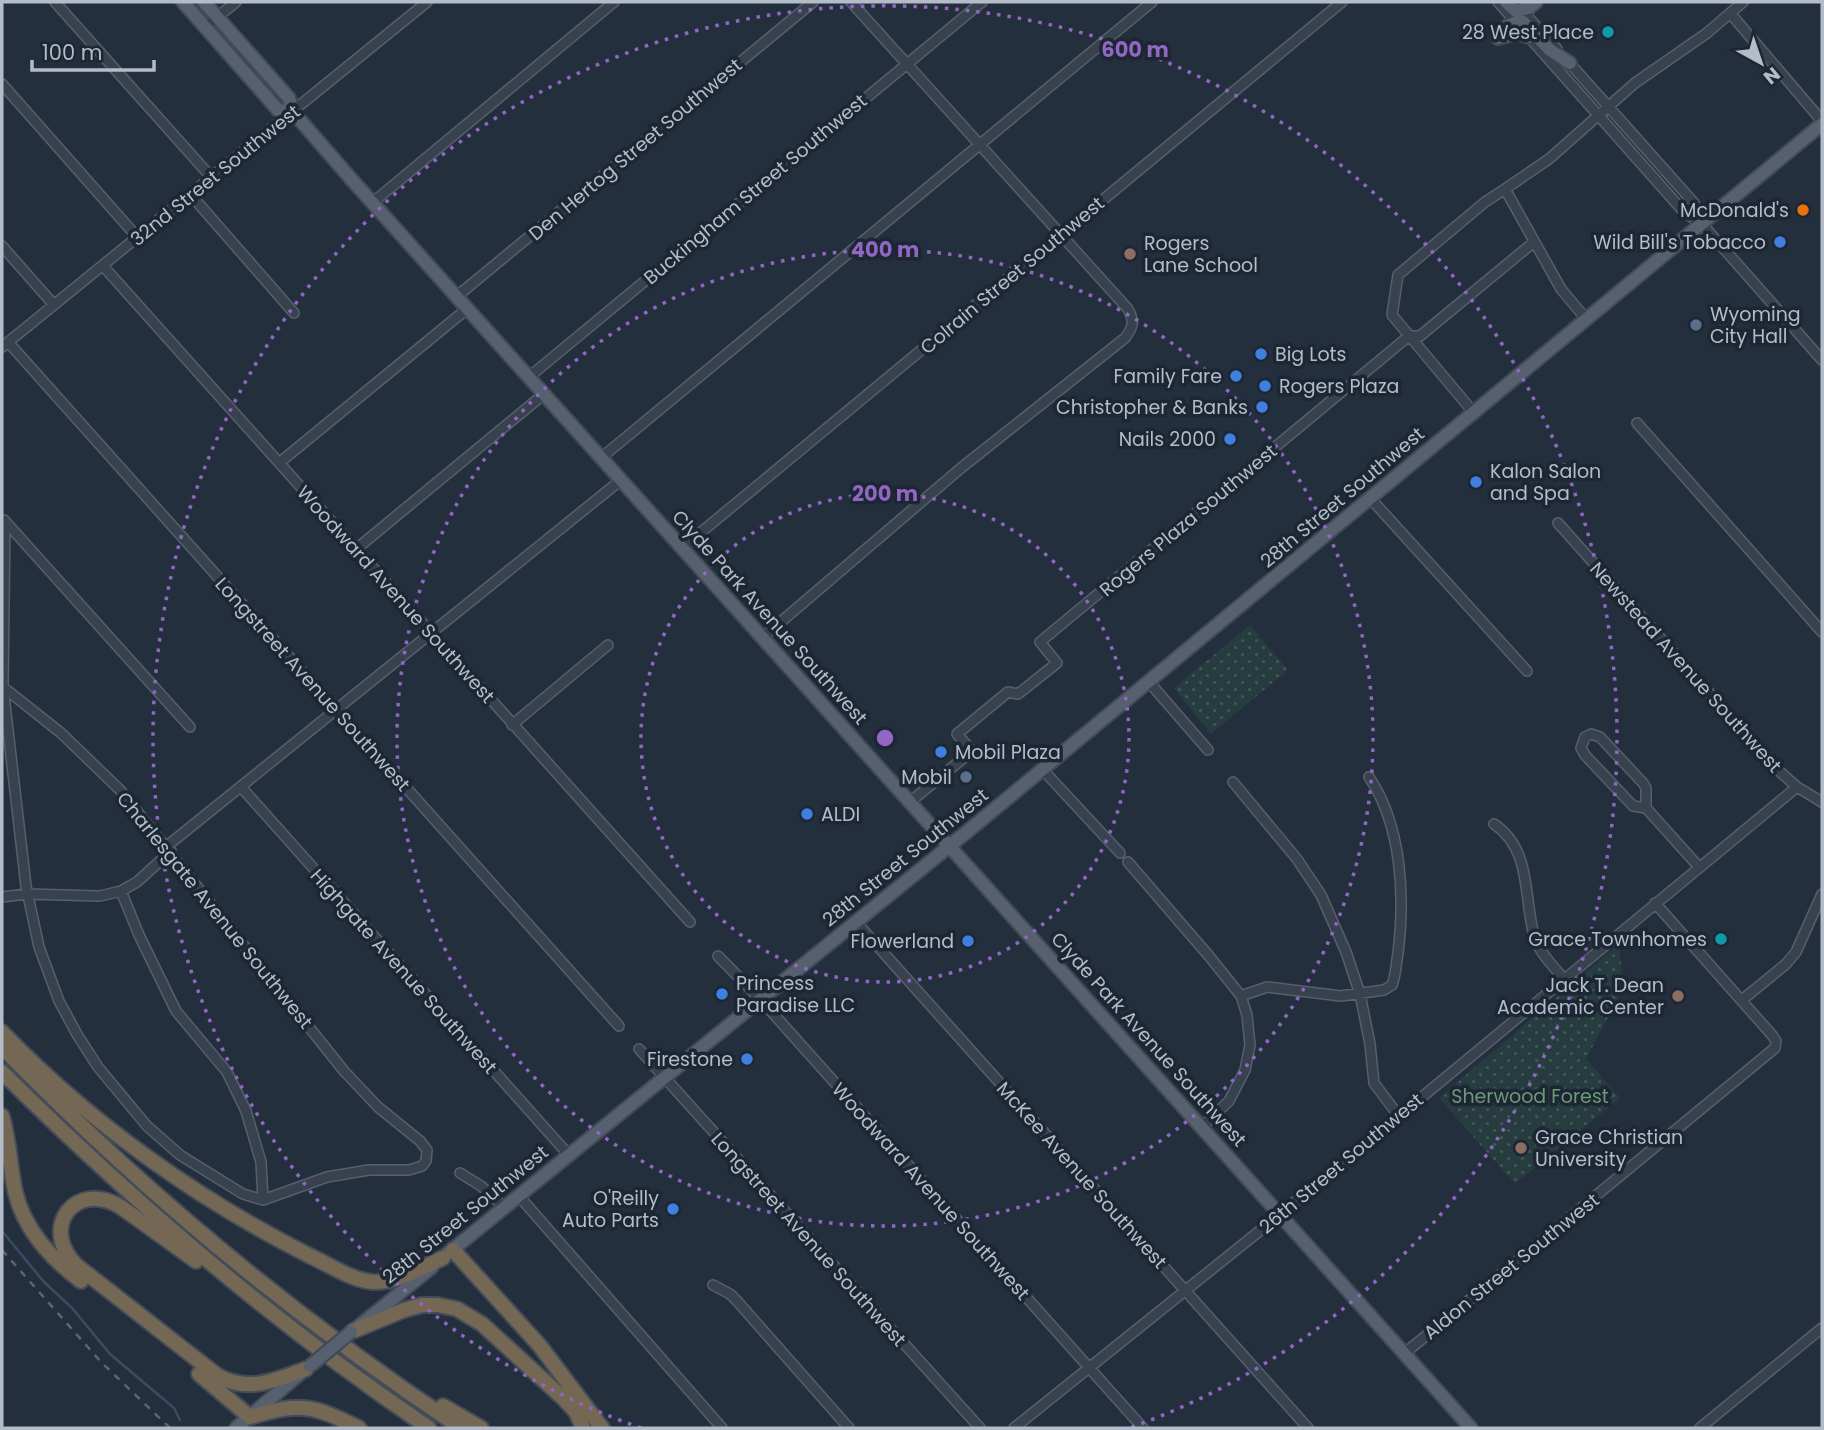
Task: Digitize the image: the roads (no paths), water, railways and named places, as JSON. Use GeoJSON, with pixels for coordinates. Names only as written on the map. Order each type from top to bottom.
{"type":"FeatureCollection","features":[{"type":"Feature","properties":{"kind":"highway"},"geometry":{"type":"LineString","coordinates":[[2,1032],[70,1095],[155,1162],[216,1203],[352,1277],[376,1282],[398,1277],[448,1254],[540,1346],[602,1428]]}},
{"type":"Feature","properties":{"kind":"highway"},"geometry":{"type":"LineString","coordinates":[[2,1047],[90,1134],[186,1221],[265,1286],[382,1374],[461,1428]]}},
{"type":"Feature","properties":{"kind":"highway"},"geometry":{"type":"LineString","coordinates":[[2,1072],[95,1164],[240,1288],[329,1358],[429,1428]]}},
{"type":"Feature","properties":{"kind":"highway"},"geometry":{"type":"LineString","coordinates":[[2,1116],[17,1199],[24,1217],[39,1241],[61,1265],[250,1417],[299,1406],[320,1410],[359,1428]]}},
{"type":"Feature","properties":{"kind":"highway"},"geometry":{"type":"LineString","coordinates":[[240,1288],[180,1251],[121,1206],[107,1199],[85,1199],[70,1208],[64,1217],[61,1240],[71,1261],[218,1376],[238,1384],[254,1385],[308,1368]]}},
{"type":"Feature","properties":{"kind":"highway"},"geometry":{"type":"LineString","coordinates":[[352,1332],[412,1307],[438,1305],[457,1309],[482,1324],[563,1398],[576,1412],[583,1428]]}},
{"type":"Feature","properties":{"kind":"highway"},"geometry":{"type":"LineString","coordinates":[[382,1374],[481,1428]]}},
{"type":"Feature","properties":{"kind":"main road","name":"Clyde Park Avenue Southwest"},"geometry":{"type":"LineString","coordinates":[[183,2],[278,110],[293,112]]}},
{"type":"Feature","properties":{"kind":"main road","name":"Clyde Park Avenue Southwest"},"geometry":{"type":"LineString","coordinates":[[204,2],[289,98],[293,112],[372,203],[1471,1428]]}},
{"type":"Feature","properties":{"kind":"main road"},"geometry":{"type":"LineString","coordinates":[[1510,8],[1535,3]]}},
{"type":"Feature","properties":{"kind":"main road"},"geometry":{"type":"LineString","coordinates":[[1532,22],[1531,12],[1535,3]]}},
{"type":"Feature","properties":{"kind":"main road"},"geometry":{"type":"LineString","coordinates":[[1510,8],[1498,38],[1517,33],[1529,37]]}},
{"type":"Feature","properties":{"kind":"main road"},"geometry":{"type":"LineString","coordinates":[[1510,8],[1550,50],[1570,63]]}},
{"type":"Feature","properties":{"kind":"main road","name":"28th Street Southwest"},"geometry":{"type":"LineString","coordinates":[[236,1428],[568,1154],[950,846],[1822,123]]}},
{"type":"Feature","properties":{"kind":"street"},"geometry":{"type":"LineString","coordinates":[[55,2],[212,178]]}},
{"type":"Feature","properties":{"kind":"street"},"geometry":{"type":"LineString","coordinates":[[205,27],[236,2]]}},
{"type":"Feature","properties":{"kind":"street","name":"32nd Street Southwest"},"geometry":{"type":"LineString","coordinates":[[5,344],[426,2]]}},
{"type":"Feature","properties":{"kind":"street"},"geometry":{"type":"LineString","coordinates":[[372,203],[614,2]]}},
{"type":"Feature","properties":{"kind":"street","name":"Den Hertog Street Southwest"},"geometry":{"type":"LineString","coordinates":[[456,297],[813,2]]}},
{"type":"Feature","properties":{"kind":"street"},"geometry":{"type":"LineString","coordinates":[[762,638],[961,468],[1125,338],[1133,327],[1133,319],[1128,309],[851,2]]}},
{"type":"Feature","properties":{"kind":"street","name":"Buckingham Street Southwest"},"geometry":{"type":"LineString","coordinates":[[529,377],[982,2]]}},
{"type":"Feature","properties":{"kind":"street"},"geometry":{"type":"LineString","coordinates":[[601,458],[1152,2]]}},
{"type":"Feature","properties":{"kind":"street","name":"Colrain Street Southwest"},"geometry":{"type":"LineString","coordinates":[[682,548],[1342,2]]}},
{"type":"Feature","properties":{"kind":"street"},"geometry":{"type":"LineString","coordinates":[[1474,413],[1392,315],[1398,275],[1489,199],[1549,159],[1638,80],[1707,33],[1743,2]]}},
{"type":"Feature","properties":{"kind":"street"},"geometry":{"type":"LineString","coordinates":[[1510,8],[1532,22],[1570,63],[1694,203],[1702,224]]}},
{"type":"Feature","properties":{"kind":"street"},"geometry":{"type":"LineString","coordinates":[[1510,8],[1529,37],[1684,212],[1702,224],[1821,356]]}},
{"type":"Feature","properties":{"kind":"street"},"geometry":{"type":"LineString","coordinates":[[1730,13],[1822,123]]}},
{"type":"Feature","properties":{"kind":"street"},"geometry":{"type":"LineString","coordinates":[[2,84],[138,238]]}},
{"type":"Feature","properties":{"kind":"street"},"geometry":{"type":"LineString","coordinates":[[1505,189],[1561,289],[1587,320]]}},
{"type":"Feature","properties":{"kind":"street"},"geometry":{"type":"LineString","coordinates":[[191,195],[294,313]]}},
{"type":"Feature","properties":{"kind":"street","name":"Rogers Plaza Southwest"},"geometry":{"type":"LineString","coordinates":[[910,802],[972,751],[957,734],[1008,692],[1018,694],[1057,663],[1041,642],[1409,336],[1420,336],[1534,242]]}},
{"type":"Feature","properties":{"kind":"street"},"geometry":{"type":"LineString","coordinates":[[2,246],[54,305]]}},
{"type":"Feature","properties":{"kind":"street","name":"Woodward Avenue Southwest"},"geometry":{"type":"LineString","coordinates":[[103,266],[690,922]]}},
{"type":"Feature","properties":{"kind":"street"},"geometry":{"type":"LineString","coordinates":[[279,463],[468,309]]}},
{"type":"Feature","properties":{"kind":"street","name":"Longstreet Avenue Southwest"},"geometry":{"type":"LineString","coordinates":[[5,344],[619,1026]]}},
{"type":"Feature","properties":{"kind":"street"},"geometry":{"type":"LineString","coordinates":[[355,550],[544,394]]}},
{"type":"Feature","properties":{"kind":"street"},"geometry":{"type":"LineString","coordinates":[[1637,423],[1822,632]]}},
{"type":"Feature","properties":{"kind":"street"},"geometry":{"type":"LineString","coordinates":[[2,897],[27,894],[100,896],[121,891],[136,882],[169,848],[241,787],[621,480]]}},
{"type":"Feature","properties":{"kind":"street"},"geometry":{"type":"LineString","coordinates":[[1371,499],[1527,671]]}},
{"type":"Feature","properties":{"kind":"street"},"geometry":{"type":"LineString","coordinates":[[3,520],[2,686],[12,780],[27,894],[39,947],[59,1001],[98,1067],[147,1126],[180,1155],[243,1194],[263,1200],[261,1162],[246,1111],[227,1072],[176,1011],[121,891]]}},
{"type":"Feature","properties":{"kind":"street"},"geometry":{"type":"LineString","coordinates":[[3,520],[190,727]]}},
{"type":"Feature","properties":{"kind":"street","name":"Newstead Avenue Southwest"},"geometry":{"type":"LineString","coordinates":[[1558,523],[1724,712],[1797,788],[1822,802]]}},
{"type":"Feature","properties":{"kind":"street"},"geometry":{"type":"LineString","coordinates":[[512,725],[608,645]]}},
{"type":"Feature","properties":{"kind":"street"},"geometry":{"type":"LineString","coordinates":[[1149,682],[1208,750]]}},
{"type":"Feature","properties":{"kind":"street","name":"Charlesgate Avenue Southwest"},"geometry":{"type":"LineString","coordinates":[[2,686],[95,763],[169,848],[344,1071],[378,1107],[420,1141],[427,1150],[426,1161],[417,1168],[369,1170],[327,1177],[263,1200]]}},
{"type":"Feature","properties":{"kind":"street"},"geometry":{"type":"LineString","coordinates":[[1646,808],[1646,788],[1643,783],[1600,737],[1591,734],[1585,737],[1581,748],[1585,755],[1633,806],[1646,808],[1699,867]]}},
{"type":"Feature","properties":{"kind":"street"},"geometry":{"type":"LineString","coordinates":[[1043,769],[1120,853]]}},
{"type":"Feature","properties":{"kind":"street"},"geometry":{"type":"LineString","coordinates":[[1241,996],[1258,989],[1278,987],[1325,995],[1360,994],[1386,990],[1392,985],[1401,923],[1400,886],[1396,852],[1381,796],[1369,777]]}},
{"type":"Feature","properties":{"kind":"street"},"geometry":{"type":"LineString","coordinates":[[1233,782],[1297,859],[1321,895],[1360,994],[1370,1044],[1374,1083],[1398,1115]]}},
{"type":"Feature","properties":{"kind":"street","name":"Highgate Avenue Southwest"},"geometry":{"type":"LineString","coordinates":[[241,787],[568,1154]]}},
{"type":"Feature","properties":{"kind":"street","name":"26th Street Southwest"},"geometry":{"type":"LineString","coordinates":[[1014,1428],[1280,1214],[1797,788]]}},
{"type":"Feature","properties":{"kind":"street"},"geometry":{"type":"LineString","coordinates":[[1494,824],[1509,838],[1517,851],[1526,877],[1535,937],[1543,954],[1564,979]]}},
{"type":"Feature","properties":{"kind":"street"},"geometry":{"type":"LineString","coordinates":[[1128,862],[1241,996],[1247,1015],[1250,1045],[1245,1070],[1229,1101],[1202,1127]]}},
{"type":"Feature","properties":{"kind":"street"},"geometry":{"type":"LineString","coordinates":[[1655,903],[1742,1000],[1792,958],[1800,946],[1822,894]]}},
{"type":"Feature","properties":{"kind":"street","name":"McKee Avenue Southwest"},"geometry":{"type":"LineString","coordinates":[[856,922],[1308,1428]]}},
{"type":"Feature","properties":{"kind":"street","name":"Woodward Avenue Southwest"},"geometry":{"type":"LineString","coordinates":[[718,956],[761,1000],[1143,1428]]}},
{"type":"Feature","properties":{"kind":"street","name":"Aldon Street Southwest"},"geometry":{"type":"LineString","coordinates":[[1405,1353],[1771,1051],[1776,1043],[1772,1035],[1742,1000]]}},
{"type":"Feature","properties":{"kind":"street","name":"Longstreet Avenue Southwest"},"geometry":{"type":"LineString","coordinates":[[639,1049],[980,1428]]}},
{"type":"Feature","properties":{"kind":"street"},"geometry":{"type":"LineString","coordinates":[[460,1173],[481,1186],[505,1207]]}},
{"type":"Feature","properties":{"kind":"street"},"geometry":{"type":"LineString","coordinates":[[518,1195],[722,1428]]}},
{"type":"Feature","properties":{"kind":"street"},"geometry":{"type":"LineString","coordinates":[[713,1285],[737,1301],[849,1428]]}},
{"type":"Feature","properties":{"kind":"street"},"geometry":{"type":"LineString","coordinates":[[1700,1428],[1822,1328]]}},
{"type":"Feature","properties":{"kind":"waterway"},"geometry":{"type":"LineString","coordinates":[[2,1231],[110,1354],[174,1408],[180,1420]]}},
{"type":"Feature","properties":{"kind":"railway"},"geometry":{"type":"LineString","coordinates":[[2,1250],[101,1362],[170,1428]]}},
{"type":"Feature","properties":{"kind":"place","name":"28 West Place"},"geometry":{"type":"Point","coordinates":[1608,32]}},
{"type":"Feature","properties":{"kind":"place","name":"McDonald's"},"geometry":{"type":"Point","coordinates":[1803,210]}},
{"type":"Feature","properties":{"kind":"place","name":"Wild Bill's Tobacco"},"geometry":{"type":"Point","coordinates":[1780,242]}},
{"type":"Feature","properties":{"kind":"place","name":"Rogers Lane School"},"geometry":{"type":"Point","coordinates":[1130,254]}},
{"type":"Feature","properties":{"kind":"place","name":"Wyoming City Hall"},"geometry":{"type":"Point","coordinates":[1696,325]}},
{"type":"Feature","properties":{"kind":"place","name":"Big Lots"},"geometry":{"type":"Point","coordinates":[1261,354]}},
{"type":"Feature","properties":{"kind":"place","name":"Family Fare"},"geometry":{"type":"Point","coordinates":[1236,376]}},
{"type":"Feature","properties":{"kind":"place","name":"Rogers Plaza"},"geometry":{"type":"Point","coordinates":[1265,386]}},
{"type":"Feature","properties":{"kind":"place","name":"Christopher & Banks"},"geometry":{"type":"Point","coordinates":[1262,407]}},
{"type":"Feature","properties":{"kind":"place","name":"Nails 2000"},"geometry":{"type":"Point","coordinates":[1230,439]}},
{"type":"Feature","properties":{"kind":"place","name":"Kalon Salon and Spa"},"geometry":{"type":"Point","coordinates":[1476,482]}},
{"type":"Feature","properties":{"kind":"place","name":"Mobil Plaza"},"geometry":{"type":"Point","coordinates":[941,752]}},
{"type":"Feature","properties":{"kind":"place","name":"Mobil"},"geometry":{"type":"Point","coordinates":[966,777]}},
{"type":"Feature","properties":{"kind":"place","name":"ALDI"},"geometry":{"type":"Point","coordinates":[807,814]}},
{"type":"Feature","properties":{"kind":"place","name":"Grace Townhomes"},"geometry":{"type":"Point","coordinates":[1721,939]}},
{"type":"Feature","properties":{"kind":"place","name":"Flowerland"},"geometry":{"type":"Point","coordinates":[968,941]}},
{"type":"Feature","properties":{"kind":"place","name":"Princess Paradise LLC"},"geometry":{"type":"Point","coordinates":[722,994]}},
{"type":"Feature","properties":{"kind":"place","name":"Jack T. Dean Academic Center"},"geometry":{"type":"Point","coordinates":[1678,996]}},
{"type":"Feature","properties":{"kind":"place","name":"Firestone"},"geometry":{"type":"Point","coordinates":[747,1059]}},
{"type":"Feature","properties":{"kind":"place","name":"Grace Christian University"},"geometry":{"type":"Point","coordinates":[1521,1148]}},
{"type":"Feature","properties":{"kind":"place","name":"O'Reilly Auto Parts"},"geometry":{"type":"Point","coordinates":[673,1209]}},
{"type":"Feature","properties":{"kind":"park label","name":"Sherwood Forest"},"geometry":{"type":"Point","coordinates":[1530,1096]}}]}
